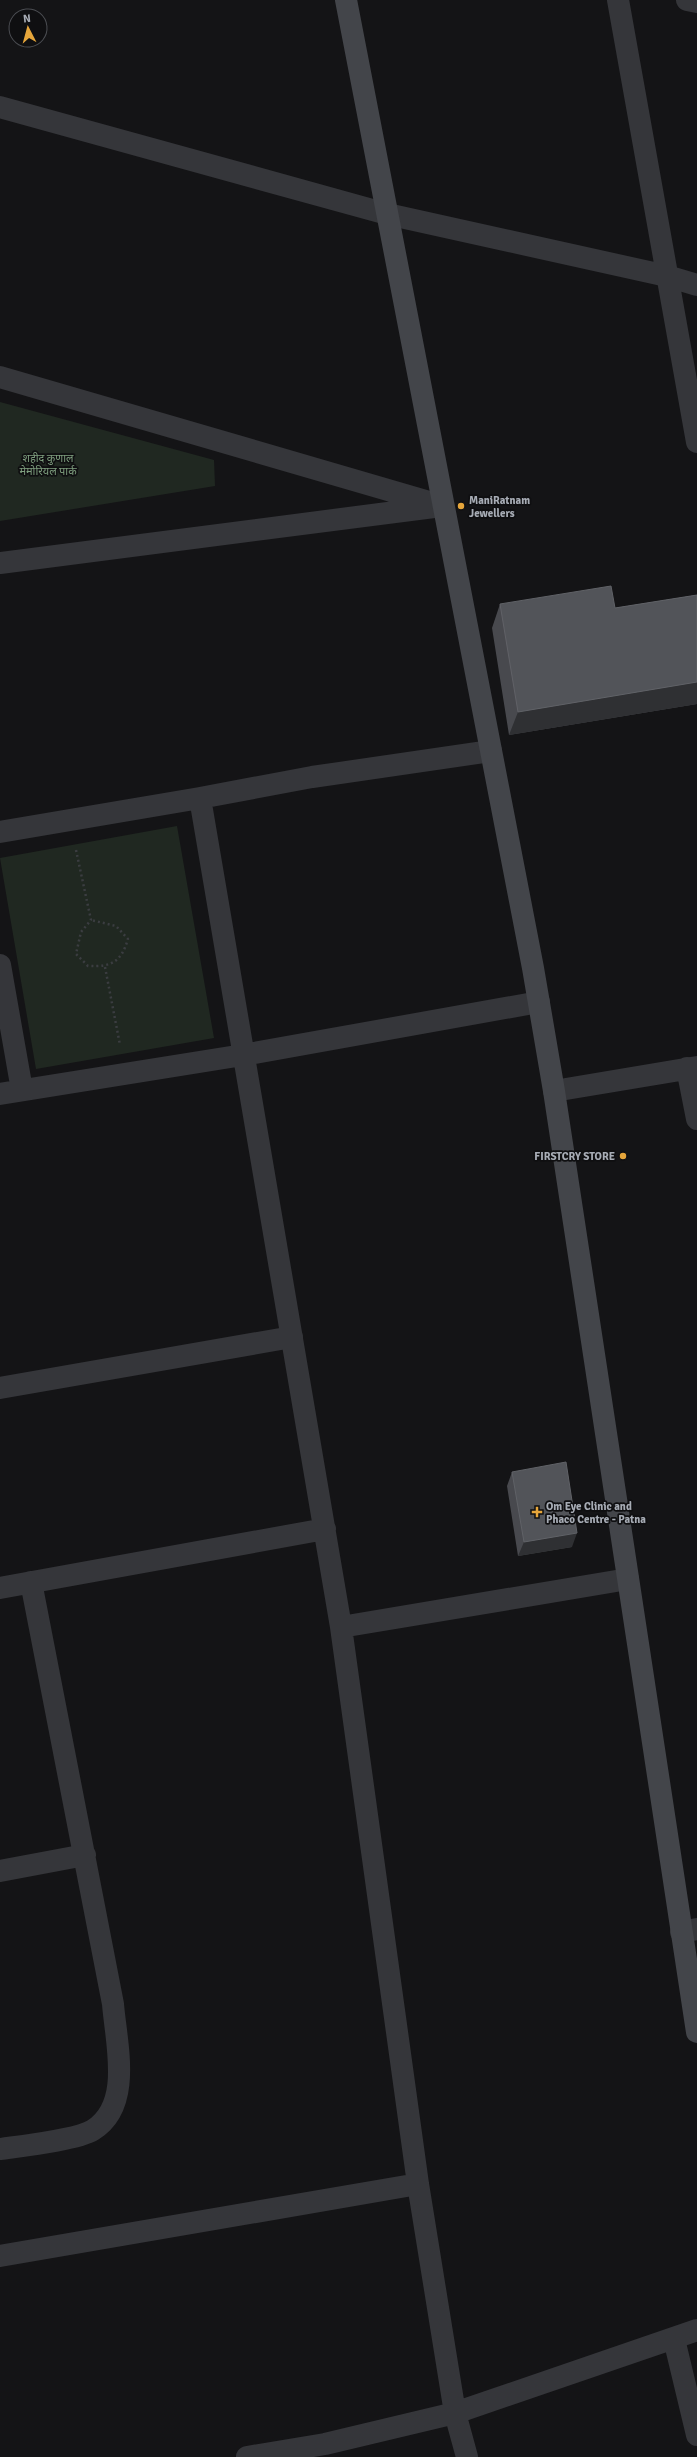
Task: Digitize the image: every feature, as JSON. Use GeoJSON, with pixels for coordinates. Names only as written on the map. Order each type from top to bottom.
{"type":"FeatureCollection","features":[{"type":"Feature","properties":{"kind":"street"},"geometry":{"type":"LineString","coordinates":[[346,0],[539,1002],[554,1091],[628,1579],[689,1931],[697,2032]]}},
{"type":"Feature","properties":{"kind":"street"},"geometry":{"type":"LineString","coordinates":[[618,0],[697,442]]}},
{"type":"Feature","properties":{"kind":"street"},"geometry":{"type":"LineString","coordinates":[[687,0],[697,2]]}},
{"type":"Feature","properties":{"kind":"street"},"geometry":{"type":"LineString","coordinates":[[0,107],[387,214],[667,276],[697,285]]}},
{"type":"Feature","properties":{"kind":"street"},"geometry":{"type":"LineString","coordinates":[[0,377],[443,506]]}},
{"type":"Feature","properties":{"kind":"street"},"geometry":{"type":"LineString","coordinates":[[0,563],[443,506]]}},
{"type":"Feature","properties":{"kind":"street"},"geometry":{"type":"LineString","coordinates":[[0,832],[200,798],[312,777],[491,751]]}},
{"type":"Feature","properties":{"kind":"street"},"geometry":{"type":"LineString","coordinates":[[200,798],[341,1627],[418,2184],[455,2413],[467,2457]]}},
{"type":"Feature","properties":{"kind":"street"},"geometry":{"type":"LineString","coordinates":[[0,965],[22,1090]]}},
{"type":"Feature","properties":{"kind":"street"},"geometry":{"type":"LineString","coordinates":[[0,1094],[243,1055],[539,1002]]}},
{"type":"Feature","properties":{"kind":"street"},"geometry":{"type":"LineString","coordinates":[[554,1091],[692,1067],[697,1119]]}},
{"type":"Feature","properties":{"kind":"street"},"geometry":{"type":"LineString","coordinates":[[0,1388],[292,1337]]}},
{"type":"Feature","properties":{"kind":"street"},"geometry":{"type":"LineString","coordinates":[[0,1588],[325,1529]]}},
{"type":"Feature","properties":{"kind":"street"},"geometry":{"type":"LineString","coordinates":[[341,1627],[628,1579]]}},
{"type":"Feature","properties":{"kind":"street"},"geometry":{"type":"LineString","coordinates":[[0,2149],[65,2138],[92,2130],[108,2116],[117,2099],[118,2075],[113,2004],[31,1582]]}},
{"type":"Feature","properties":{"kind":"street"},"geometry":{"type":"LineString","coordinates":[[0,1870],[85,1855]]}},
{"type":"Feature","properties":{"kind":"street"},"geometry":{"type":"LineString","coordinates":[[0,2256],[418,2184]]}},
{"type":"Feature","properties":{"kind":"street"},"geometry":{"type":"LineString","coordinates":[[247,2457],[325,2444],[455,2413],[697,2330]]}},
{"type":"Feature","properties":{"kind":"street"},"geometry":{"type":"LineString","coordinates":[[674,2339],[697,2435]]}},
{"type":"Feature","properties":{"kind":"path"},"geometry":{"type":"LineString","coordinates":[[70,820],[91,920]]}},
{"type":"Feature","properties":{"kind":"path"},"geometry":{"type":"LineString","coordinates":[[91,920],[116,926],[128,938],[118,960],[105,967],[88,966],[76,954],[80,932],[91,920]]}},
{"type":"Feature","properties":{"kind":"path"},"geometry":{"type":"LineString","coordinates":[[105,967],[126,1074]]}},
{"type":"Feature","properties":{"kind":"green space","name":"शहीद कुणाल मेमोरियल पार्क"},"geometry":{"type":"Polygon","coordinates":[[[0,402],[214,460],[215,486],[0,521],[0,402]]]}},
{"type":"Feature","properties":{"kind":"green space"},"geometry":{"type":"Polygon","coordinates":[[[177,826],[214,1038],[36,1069],[0,858],[177,826]]]}},
{"type":"Feature","properties":{"kind":"building"},"geometry":{"type":"Polygon","coordinates":[[[611,586],[615,608],[697,595],[697,682],[518,712],[500,604],[611,586]]]}},
{"type":"Feature","properties":{"kind":"building"},"geometry":{"type":"Polygon","coordinates":[[[566,1462],[577,1533],[524,1542],[512,1472],[566,1462]]]}},
{"type":"Feature","properties":{"kind":"place","name":"ManiRatnam Jewellers"},"geometry":{"type":"Point","coordinates":[461,506]}},
{"type":"Feature","properties":{"kind":"place","name":"FIRSTCRY STORE"},"geometry":{"type":"Point","coordinates":[623,1156]}},
{"type":"Feature","properties":{"kind":"place","name":"Om Eye Clinic and Phaco Centre - Patna"},"geometry":{"type":"Point","coordinates":[537,1512]}}]}
